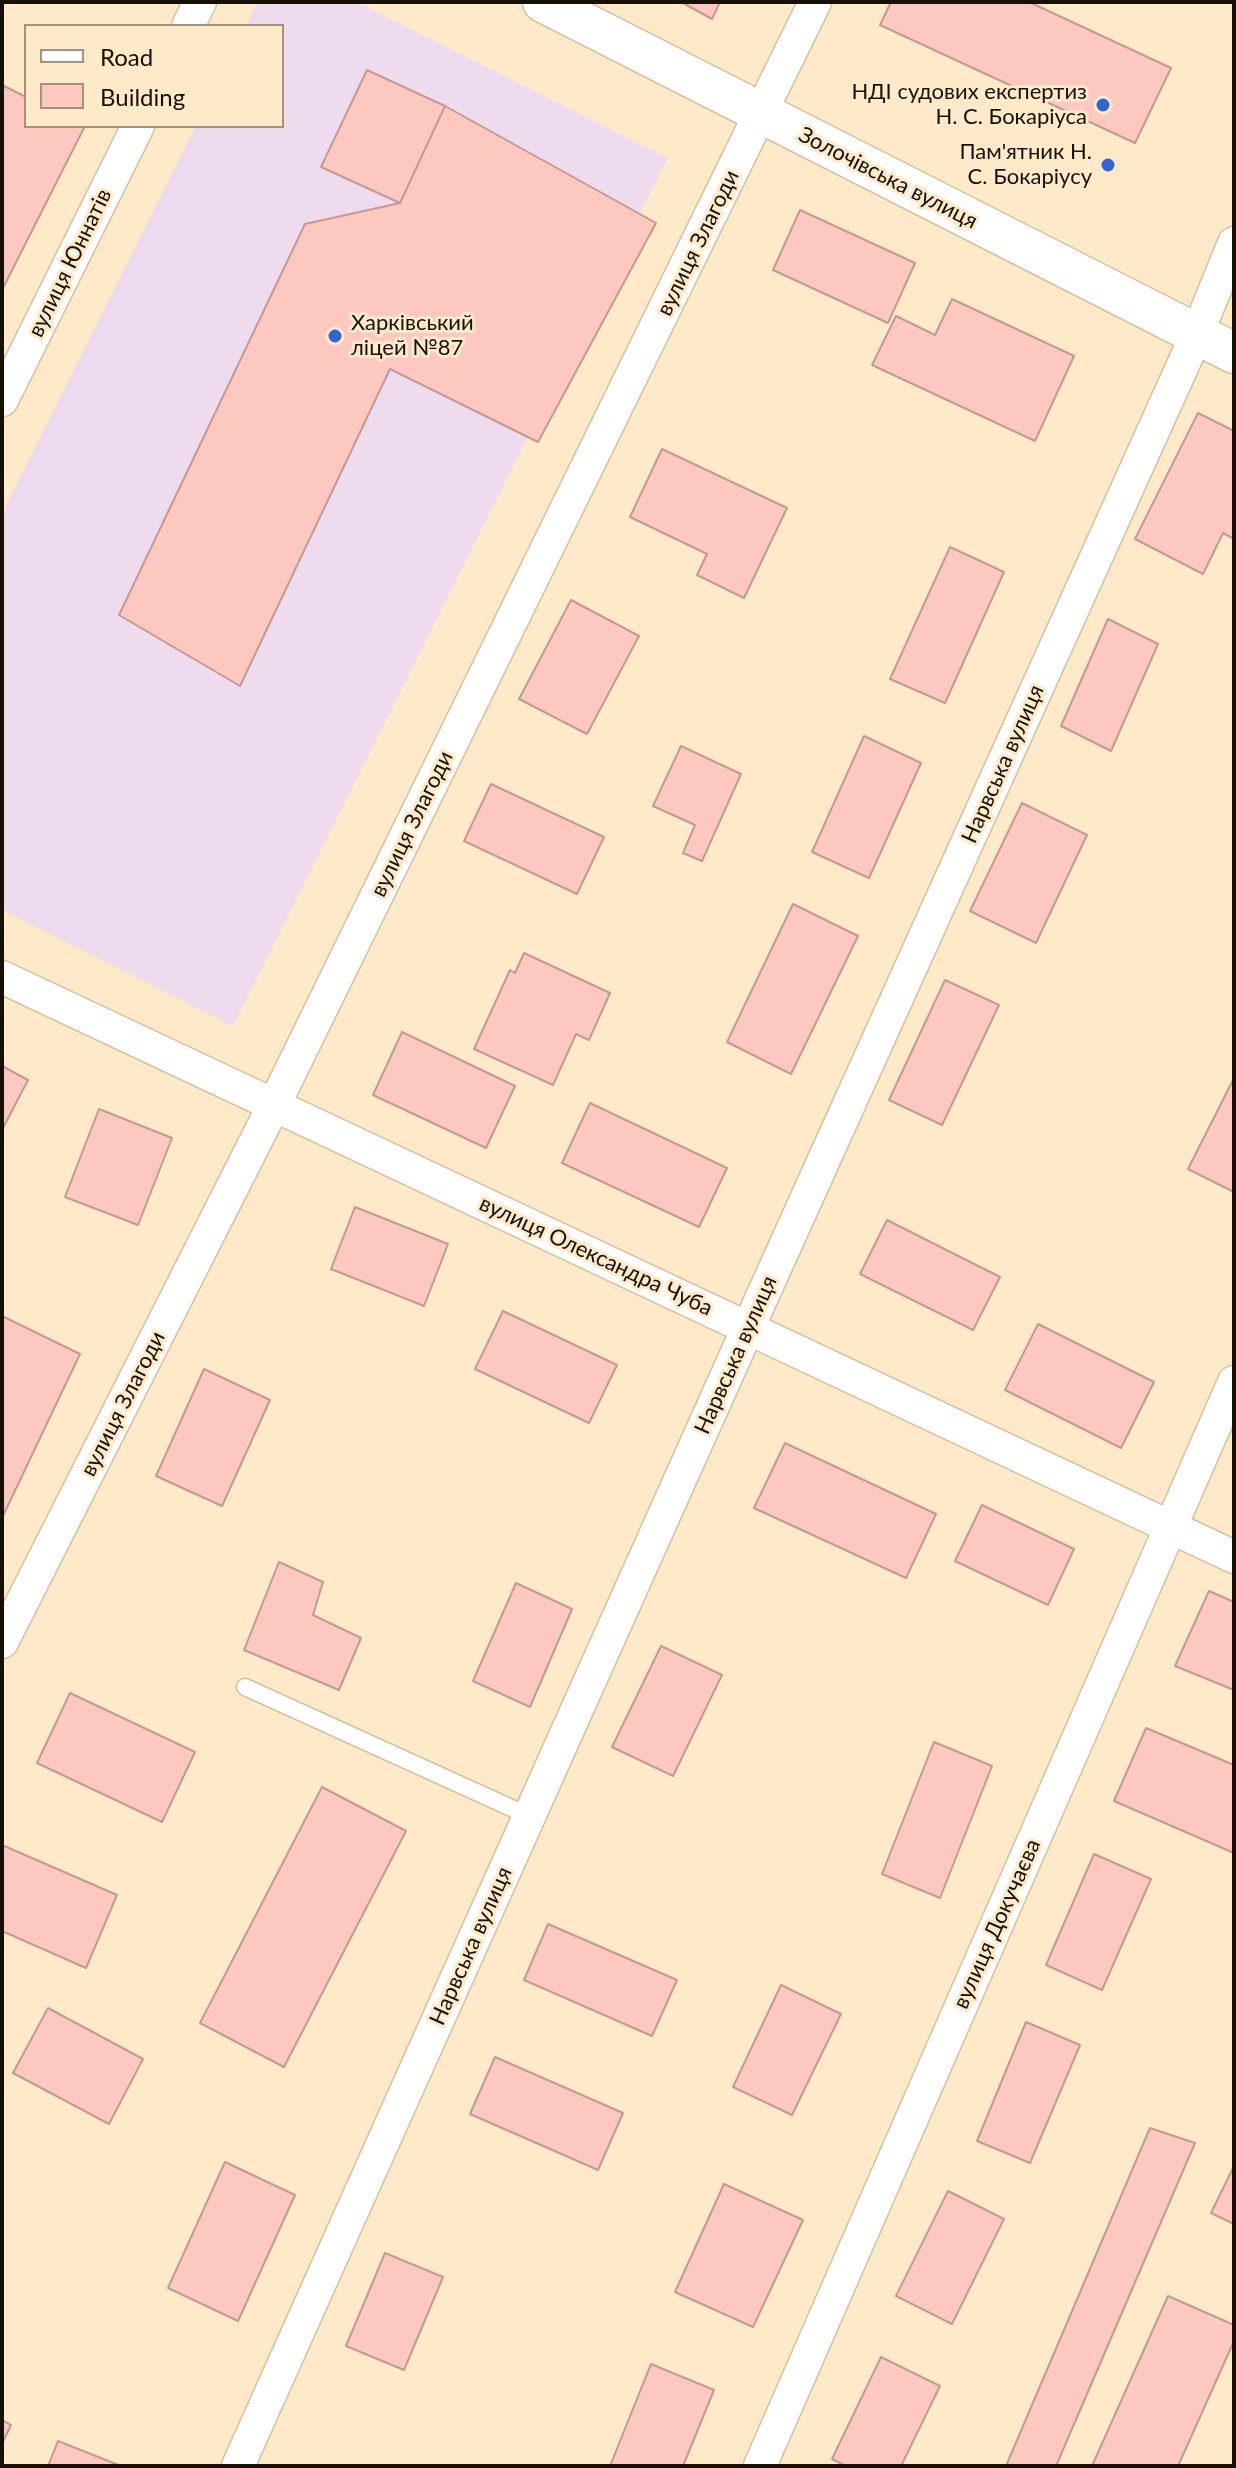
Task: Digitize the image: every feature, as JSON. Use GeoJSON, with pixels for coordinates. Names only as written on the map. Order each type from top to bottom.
{"type":"FeatureCollection","features":[{"type":"Feature","properties":{"kind":"street"},"geometry":{"type":"LineString","coordinates":[[189,24],[200,2]]}},
{"type":"Feature","properties":{"kind":"street","name":"вулиця Злагоди"},"geometry":{"type":"LineString","coordinates":[[2,1642],[274,1105],[815,2]]}},
{"type":"Feature","properties":{"kind":"street","name":"Золочівська вулиця"},"geometry":{"type":"LineString","coordinates":[[561,6],[762,114],[1234,353]]}},
{"type":"Feature","properties":{"kind":"street","name":"вулиця Юннатів"},"geometry":{"type":"LineString","coordinates":[[2,400],[137,128]]}},
{"type":"Feature","properties":{"kind":"street","name":"Нарвська вулиця"},"geometry":{"type":"LineString","coordinates":[[238,2466],[1197,334],[1234,243]]}},
{"type":"Feature","properties":{"kind":"street","name":"вулиця Олександра Чуба"},"geometry":{"type":"LineString","coordinates":[[2,977],[1234,1557]]}},
{"type":"Feature","properties":{"kind":"street","name":"вулиця Докучаєва"},"geometry":{"type":"LineString","coordinates":[[760,2466],[1234,1382]]}},
{"type":"Feature","properties":{"kind":"lane"},"geometry":{"type":"LineString","coordinates":[[245,1687],[529,1816]]}},
{"type":"Feature","properties":{"kind":"shaded area","name":"Харківський ліцей №87"},"geometry":{"type":"Polygon","coordinates":[[[258,2],[357,2],[668,158],[233,1026],[2,910],[2,514],[195,128],[284,128],[284,24],[247,24],[258,2]]]}},
{"type":"Feature","properties":{"kind":"building"},"geometry":{"type":"Polygon","coordinates":[[[681,2],[720,2],[712,19],[681,2]]]}},
{"type":"Feature","properties":{"kind":"building","name":"НДІ судових експертиз Н. С. Бокаріуса"},"geometry":{"type":"Polygon","coordinates":[[[891,2],[1029,2],[1171,68],[1135,143],[880,25],[891,2]]]}},
{"type":"Feature","properties":{"kind":"building"},"geometry":{"type":"Polygon","coordinates":[[[367,70],[445,106],[400,203],[321,167],[367,70]]]}},
{"type":"Feature","properties":{"kind":"building"},"geometry":{"type":"Polygon","coordinates":[[[2,85],[24,96],[24,128],[84,128],[2,290],[2,85]]]}},
{"type":"Feature","properties":{"kind":"building"},"geometry":{"type":"Polygon","coordinates":[[[445,106],[656,223],[538,442],[390,369],[240,686],[119,615],[305,224],[400,203],[445,106]]]}},
{"type":"Feature","properties":{"kind":"building"},"geometry":{"type":"Polygon","coordinates":[[[800,210],[915,263],[888,323],[773,270],[800,210]]]}},
{"type":"Feature","properties":{"kind":"building"},"geometry":{"type":"Polygon","coordinates":[[[952,299],[1074,356],[1035,441],[872,365],[896,316],[935,335],[952,299]]]}},
{"type":"Feature","properties":{"kind":"building"},"geometry":{"type":"Polygon","coordinates":[[[1198,413],[1234,431],[1234,539],[1223,533],[1203,574],[1135,539],[1198,413]]]}},
{"type":"Feature","properties":{"kind":"building"},"geometry":{"type":"Polygon","coordinates":[[[662,449],[787,508],[744,598],[697,575],[707,554],[630,517],[662,449]]]}},
{"type":"Feature","properties":{"kind":"building"},"geometry":{"type":"Polygon","coordinates":[[[950,547],[1004,572],[945,703],[890,679],[950,547]]]}},
{"type":"Feature","properties":{"kind":"building"},"geometry":{"type":"Polygon","coordinates":[[[571,600],[639,636],[587,734],[519,699],[571,600]]]}},
{"type":"Feature","properties":{"kind":"building"},"geometry":{"type":"Polygon","coordinates":[[[1108,619],[1158,644],[1111,751],[1061,726],[1108,619]]]}},
{"type":"Feature","properties":{"kind":"building"},"geometry":{"type":"Polygon","coordinates":[[[864,736],[921,763],[869,878],[812,852],[864,736]]]}},
{"type":"Feature","properties":{"kind":"building"},"geometry":{"type":"Polygon","coordinates":[[[681,746],[741,774],[702,861],[683,853],[695,825],[653,806],[681,746]]]}},
{"type":"Feature","properties":{"kind":"building"},"geometry":{"type":"Polygon","coordinates":[[[491,784],[604,837],[577,894],[464,841],[491,784]]]}},
{"type":"Feature","properties":{"kind":"building"},"geometry":{"type":"Polygon","coordinates":[[[1022,803],[1087,835],[1036,943],[970,911],[1022,803]]]}},
{"type":"Feature","properties":{"kind":"building"},"geometry":{"type":"Polygon","coordinates":[[[793,904],[858,936],[791,1074],[727,1042],[793,904]]]}},
{"type":"Feature","properties":{"kind":"building"},"geometry":{"type":"Polygon","coordinates":[[[524,953],[610,993],[589,1040],[576,1034],[553,1085],[474,1049],[510,970],[515,973],[524,953]]]}},
{"type":"Feature","properties":{"kind":"building"},"geometry":{"type":"Polygon","coordinates":[[[945,980],[999,1005],[942,1125],[889,1100],[945,980]]]}},
{"type":"Feature","properties":{"kind":"building"},"geometry":{"type":"Polygon","coordinates":[[[402,1032],[515,1086],[486,1148],[373,1095],[402,1032]]]}},
{"type":"Feature","properties":{"kind":"building"},"geometry":{"type":"Polygon","coordinates":[[[2,1066],[28,1080],[2,1130],[2,1066]]]}},
{"type":"Feature","properties":{"kind":"building"},"geometry":{"type":"Polygon","coordinates":[[[1234,1078],[1234,1192],[1188,1169],[1234,1078]]]}},
{"type":"Feature","properties":{"kind":"building"},"geometry":{"type":"Polygon","coordinates":[[[590,1103],[727,1168],[699,1227],[562,1163],[590,1103]]]}},
{"type":"Feature","properties":{"kind":"building"},"geometry":{"type":"Polygon","coordinates":[[[99,1109],[172,1138],[138,1225],[65,1197],[99,1109]]]}},
{"type":"Feature","properties":{"kind":"building"},"geometry":{"type":"Polygon","coordinates":[[[355,1207],[448,1244],[424,1306],[331,1269],[355,1207]]]}},
{"type":"Feature","properties":{"kind":"building"},"geometry":{"type":"Polygon","coordinates":[[[887,1220],[1000,1277],[973,1330],[860,1274],[887,1220]]]}},
{"type":"Feature","properties":{"kind":"building"},"geometry":{"type":"Polygon","coordinates":[[[503,1311],[617,1365],[589,1423],[475,1369],[503,1311]]]}},
{"type":"Feature","properties":{"kind":"building"},"geometry":{"type":"Polygon","coordinates":[[[2,1316],[80,1354],[2,1518],[2,1316]]]}},
{"type":"Feature","properties":{"kind":"building"},"geometry":{"type":"Polygon","coordinates":[[[1038,1324],[1154,1382],[1121,1448],[1005,1390],[1038,1324]]]}},
{"type":"Feature","properties":{"kind":"building"},"geometry":{"type":"Polygon","coordinates":[[[204,1369],[270,1400],[222,1506],[156,1476],[204,1369]]]}},
{"type":"Feature","properties":{"kind":"building"},"geometry":{"type":"Polygon","coordinates":[[[785,1443],[936,1514],[906,1578],[754,1508],[785,1443]]]}},
{"type":"Feature","properties":{"kind":"building"},"geometry":{"type":"Polygon","coordinates":[[[982,1505],[1074,1549],[1048,1605],[955,1561],[982,1505]]]}},
{"type":"Feature","properties":{"kind":"building"},"geometry":{"type":"Polygon","coordinates":[[[279,1562],[323,1582],[313,1615],[361,1638],[339,1690],[244,1650],[279,1562]]]}},
{"type":"Feature","properties":{"kind":"building"},"geometry":{"type":"Polygon","coordinates":[[[516,1583],[572,1609],[530,1707],[473,1681],[516,1583]]]}},
{"type":"Feature","properties":{"kind":"building"},"geometry":{"type":"Polygon","coordinates":[[[1209,1591],[1234,1602],[1234,1690],[1175,1666],[1209,1591]]]}},
{"type":"Feature","properties":{"kind":"building"},"geometry":{"type":"Polygon","coordinates":[[[661,1646],[722,1675],[673,1776],[612,1747],[661,1646]]]}},
{"type":"Feature","properties":{"kind":"building"},"geometry":{"type":"Polygon","coordinates":[[[70,1693],[195,1752],[162,1822],[37,1763],[70,1693]]]}},
{"type":"Feature","properties":{"kind":"building"},"geometry":{"type":"Polygon","coordinates":[[[1146,1728],[1234,1765],[1234,1853],[1114,1801],[1146,1728]]]}},
{"type":"Feature","properties":{"kind":"building"},"geometry":{"type":"Polygon","coordinates":[[[934,1742],[992,1766],[940,1898],[882,1874],[934,1742]]]}},
{"type":"Feature","properties":{"kind":"building"},"geometry":{"type":"Polygon","coordinates":[[[322,1787],[406,1831],[284,2067],[200,2023],[322,1787]]]}},
{"type":"Feature","properties":{"kind":"building"},"geometry":{"type":"Polygon","coordinates":[[[2,1845],[117,1895],[86,1968],[2,1931],[2,1845]]]}},
{"type":"Feature","properties":{"kind":"building"},"geometry":{"type":"Polygon","coordinates":[[[1094,1854],[1151,1879],[1102,1990],[1046,1965],[1094,1854]]]}},
{"type":"Feature","properties":{"kind":"building"},"geometry":{"type":"Polygon","coordinates":[[[548,1924],[677,1980],[652,2036],[524,1980],[548,1924]]]}},
{"type":"Feature","properties":{"kind":"building"},"geometry":{"type":"Polygon","coordinates":[[[781,1985],[841,2014],[792,2115],[733,2087],[781,1985]]]}},
{"type":"Feature","properties":{"kind":"building"},"geometry":{"type":"Polygon","coordinates":[[[48,2008],[143,2059],[109,2124],[13,2073],[48,2008]]]}},
{"type":"Feature","properties":{"kind":"building"},"geometry":{"type":"Polygon","coordinates":[[[1026,2022],[1080,2045],[1030,2163],[977,2141],[1026,2022]]]}},
{"type":"Feature","properties":{"kind":"building"},"geometry":{"type":"Polygon","coordinates":[[[495,2057],[623,2113],[598,2170],[470,2114],[495,2057]]]}},
{"type":"Feature","properties":{"kind":"building"},"geometry":{"type":"Polygon","coordinates":[[[1150,2128],[1195,2143],[1056,2466],[1006,2466],[1150,2128]]]}},
{"type":"Feature","properties":{"kind":"building"},"geometry":{"type":"Polygon","coordinates":[[[225,2162],[295,2195],[238,2321],[168,2288],[225,2162]]]}},
{"type":"Feature","properties":{"kind":"building"},"geometry":{"type":"Polygon","coordinates":[[[1234,2166],[1234,2224],[1211,2213],[1234,2166]]]}},
{"type":"Feature","properties":{"kind":"building"},"geometry":{"type":"Polygon","coordinates":[[[724,2184],[803,2220],[753,2327],[675,2292],[724,2184]]]}},
{"type":"Feature","properties":{"kind":"building"},"geometry":{"type":"Polygon","coordinates":[[[948,2191],[1004,2219],[952,2324],[896,2296],[948,2191]]]}},
{"type":"Feature","properties":{"kind":"building"},"geometry":{"type":"Polygon","coordinates":[[[385,2253],[443,2277],[404,2370],[346,2346],[385,2253]]]}},
{"type":"Feature","properties":{"kind":"building"},"geometry":{"type":"Polygon","coordinates":[[[1168,2296],[1234,2325],[1234,2341],[1178,2466],[1092,2466],[1168,2296]]]}},
{"type":"Feature","properties":{"kind":"building"},"geometry":{"type":"Polygon","coordinates":[[[881,2357],[940,2386],[901,2466],[846,2466],[832,2459],[881,2357]]]}},
{"type":"Feature","properties":{"kind":"building"},"geometry":{"type":"Polygon","coordinates":[[[651,2364],[714,2390],[683,2466],[610,2466],[651,2364]]]}},
{"type":"Feature","properties":{"kind":"building"},"geometry":{"type":"Polygon","coordinates":[[[2,2420],[11,2425],[2,2444],[2,2420]]]}},
{"type":"Feature","properties":{"kind":"building"},"geometry":{"type":"Polygon","coordinates":[[[58,2441],[121,2466],[48,2466],[58,2441]]]}},
{"type":"Feature","properties":{"kind":"place","name":"НДІ судових експертиз Н. С. Бокаріуса"},"geometry":{"type":"Point","coordinates":[1103,105]}},
{"type":"Feature","properties":{"kind":"place","name":"Пам'ятник Н. С. Бокаріусу"},"geometry":{"type":"Point","coordinates":[1108,165]}},
{"type":"Feature","properties":{"kind":"place","name":"Харківський ліцей №87"},"geometry":{"type":"Point","coordinates":[335,336]}}]}
